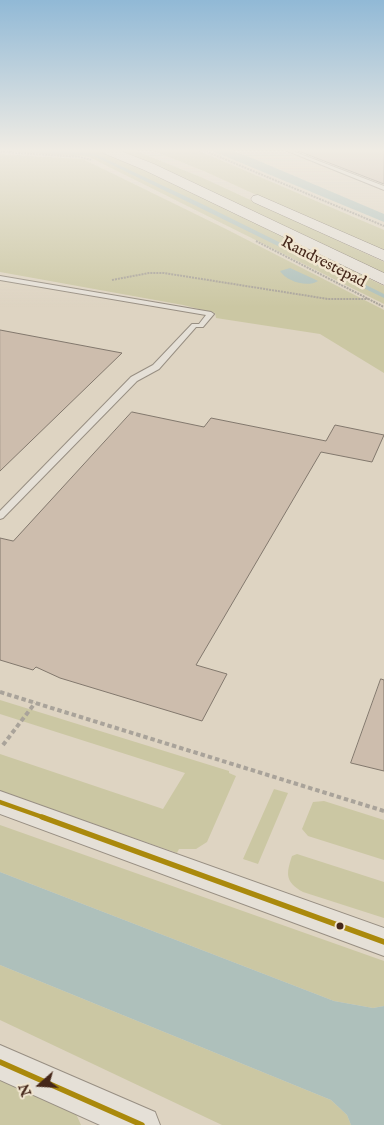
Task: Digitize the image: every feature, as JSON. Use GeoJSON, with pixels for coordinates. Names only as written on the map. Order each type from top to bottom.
{"type":"FeatureCollection","features":[{"type":"Feature","properties":{"kind":"main road"},"geometry":{"type":"LineString","coordinates":[[223,202],[384,280]]}},
{"type":"Feature","properties":{"kind":"main road"},"geometry":{"type":"LineString","coordinates":[[265,202],[384,256]]}},
{"type":"Feature","properties":{"kind":"street"},"geometry":{"type":"LineString","coordinates":[[0,802],[384,942]]}},
{"type":"Feature","properties":{"kind":"street"},"geometry":{"type":"LineString","coordinates":[[0,1062],[142,1125]]}},
{"type":"Feature","properties":{"kind":"lane"},"geometry":{"type":"LineString","coordinates":[[0,278],[202,312],[195,321],[198,326],[156,367],[134,379],[0,516]]}},
{"type":"Feature","properties":{"kind":"path"},"geometry":{"type":"LineString","coordinates":[[328,202],[384,226]]}},
{"type":"Feature","properties":{"kind":"path","name":"Randvestepad"},"geometry":{"type":"LineString","coordinates":[[249,238],[384,307]]}},
{"type":"Feature","properties":{"kind":"path"},"geometry":{"type":"LineString","coordinates":[[110,280],[149,273],[164,273],[328,300],[368,299]]}},
{"type":"Feature","properties":{"kind":"path"},"geometry":{"type":"LineString","coordinates":[[0,692],[384,811]]}},
{"type":"Feature","properties":{"kind":"path"},"geometry":{"type":"LineString","coordinates":[[3,745],[35,703]]}},
{"type":"Feature","properties":{"kind":"shaded area"},"geometry":{"type":"Polygon","coordinates":[[[0,202],[172,202],[384,310],[384,373],[320,334],[216,318],[215,313],[183,305],[0,272],[0,202]]]}},
{"type":"Feature","properties":{"kind":"shaded area"},"geometry":{"type":"Polygon","coordinates":[[[180,202],[213,202],[384,286],[384,304],[180,202]]]}},
{"type":"Feature","properties":{"kind":"shaded area"},"geometry":{"type":"Polygon","coordinates":[[[189,202],[200,203],[384,294],[384,298],[189,202]]]}},
{"type":"Feature","properties":{"kind":"shaded area"},"geometry":{"type":"Polygon","coordinates":[[[231,202],[256,202],[384,262],[384,273],[231,202]]]}},
{"type":"Feature","properties":{"kind":"shaded area"},"geometry":{"type":"Polygon","coordinates":[[[273,202],[320,202],[384,230],[384,253],[273,202]]]}},
{"type":"Feature","properties":{"kind":"shaded area"},"geometry":{"type":"Polygon","coordinates":[[[337,202],[357,202],[384,214],[384,222],[337,202]]]}},
{"type":"Feature","properties":{"kind":"shaded area"},"geometry":{"type":"Polygon","coordinates":[[[290,268],[318,281],[303,284],[287,278],[280,271],[290,268]]]}},
{"type":"Feature","properties":{"kind":"shaded area"},"geometry":{"type":"Polygon","coordinates":[[[0,700],[229,771],[229,773],[236,776],[207,842],[196,849],[179,849],[177,853],[0,791],[0,754],[163,809],[185,773],[0,714],[0,700]]]}},
{"type":"Feature","properties":{"kind":"shaded area"},"geometry":{"type":"Polygon","coordinates":[[[274,789],[288,793],[258,864],[243,859],[274,789]]]}},
{"type":"Feature","properties":{"kind":"shaded area"},"geometry":{"type":"Polygon","coordinates":[[[324,801],[384,820],[384,860],[308,836],[302,829],[313,802],[324,801]]]}},
{"type":"Feature","properties":{"kind":"shaded area"},"geometry":{"type":"Polygon","coordinates":[[[0,825],[384,961],[384,1006],[373,1008],[334,1001],[0,872],[0,825]]]}},
{"type":"Feature","properties":{"kind":"shaded area"},"geometry":{"type":"Polygon","coordinates":[[[297,854],[384,882],[384,918],[303,892],[297,888],[290,881],[288,873],[292,856],[297,854]]]}},
{"type":"Feature","properties":{"kind":"shaded area"},"geometry":{"type":"Polygon","coordinates":[[[0,872],[334,1001],[373,1008],[384,1006],[384,1125],[351,1125],[347,1115],[331,1100],[0,965],[0,872]]]}},
{"type":"Feature","properties":{"kind":"shaded area"},"geometry":{"type":"Polygon","coordinates":[[[0,965],[331,1100],[347,1115],[351,1125],[222,1125],[0,1020],[0,965]]]}},
{"type":"Feature","properties":{"kind":"shaded area"},"geometry":{"type":"Polygon","coordinates":[[[0,1074],[72,1105],[81,1125],[0,1125],[0,1074]]]}},
{"type":"Feature","properties":{"kind":"building"},"geometry":{"type":"Polygon","coordinates":[[[0,330],[122,353],[0,471],[0,330]]]}},
{"type":"Feature","properties":{"kind":"building"},"geometry":{"type":"Polygon","coordinates":[[[132,412],[204,427],[211,418],[326,441],[335,425],[384,435],[372,462],[321,452],[196,665],[227,674],[202,721],[60,678],[36,667],[33,670],[0,660],[0,538],[13,541],[132,412]]]}},
{"type":"Feature","properties":{"kind":"building"},"geometry":{"type":"Polygon","coordinates":[[[381,679],[384,680],[384,771],[351,763],[381,679]]]}},
{"type":"Feature","properties":{"kind":"transit line"},"geometry":{"type":"LineString","coordinates":[[0,802],[384,942]]}},
{"type":"Feature","properties":{"kind":"transit line"},"geometry":{"type":"LineString","coordinates":[[0,1062],[142,1125]]}}]}
